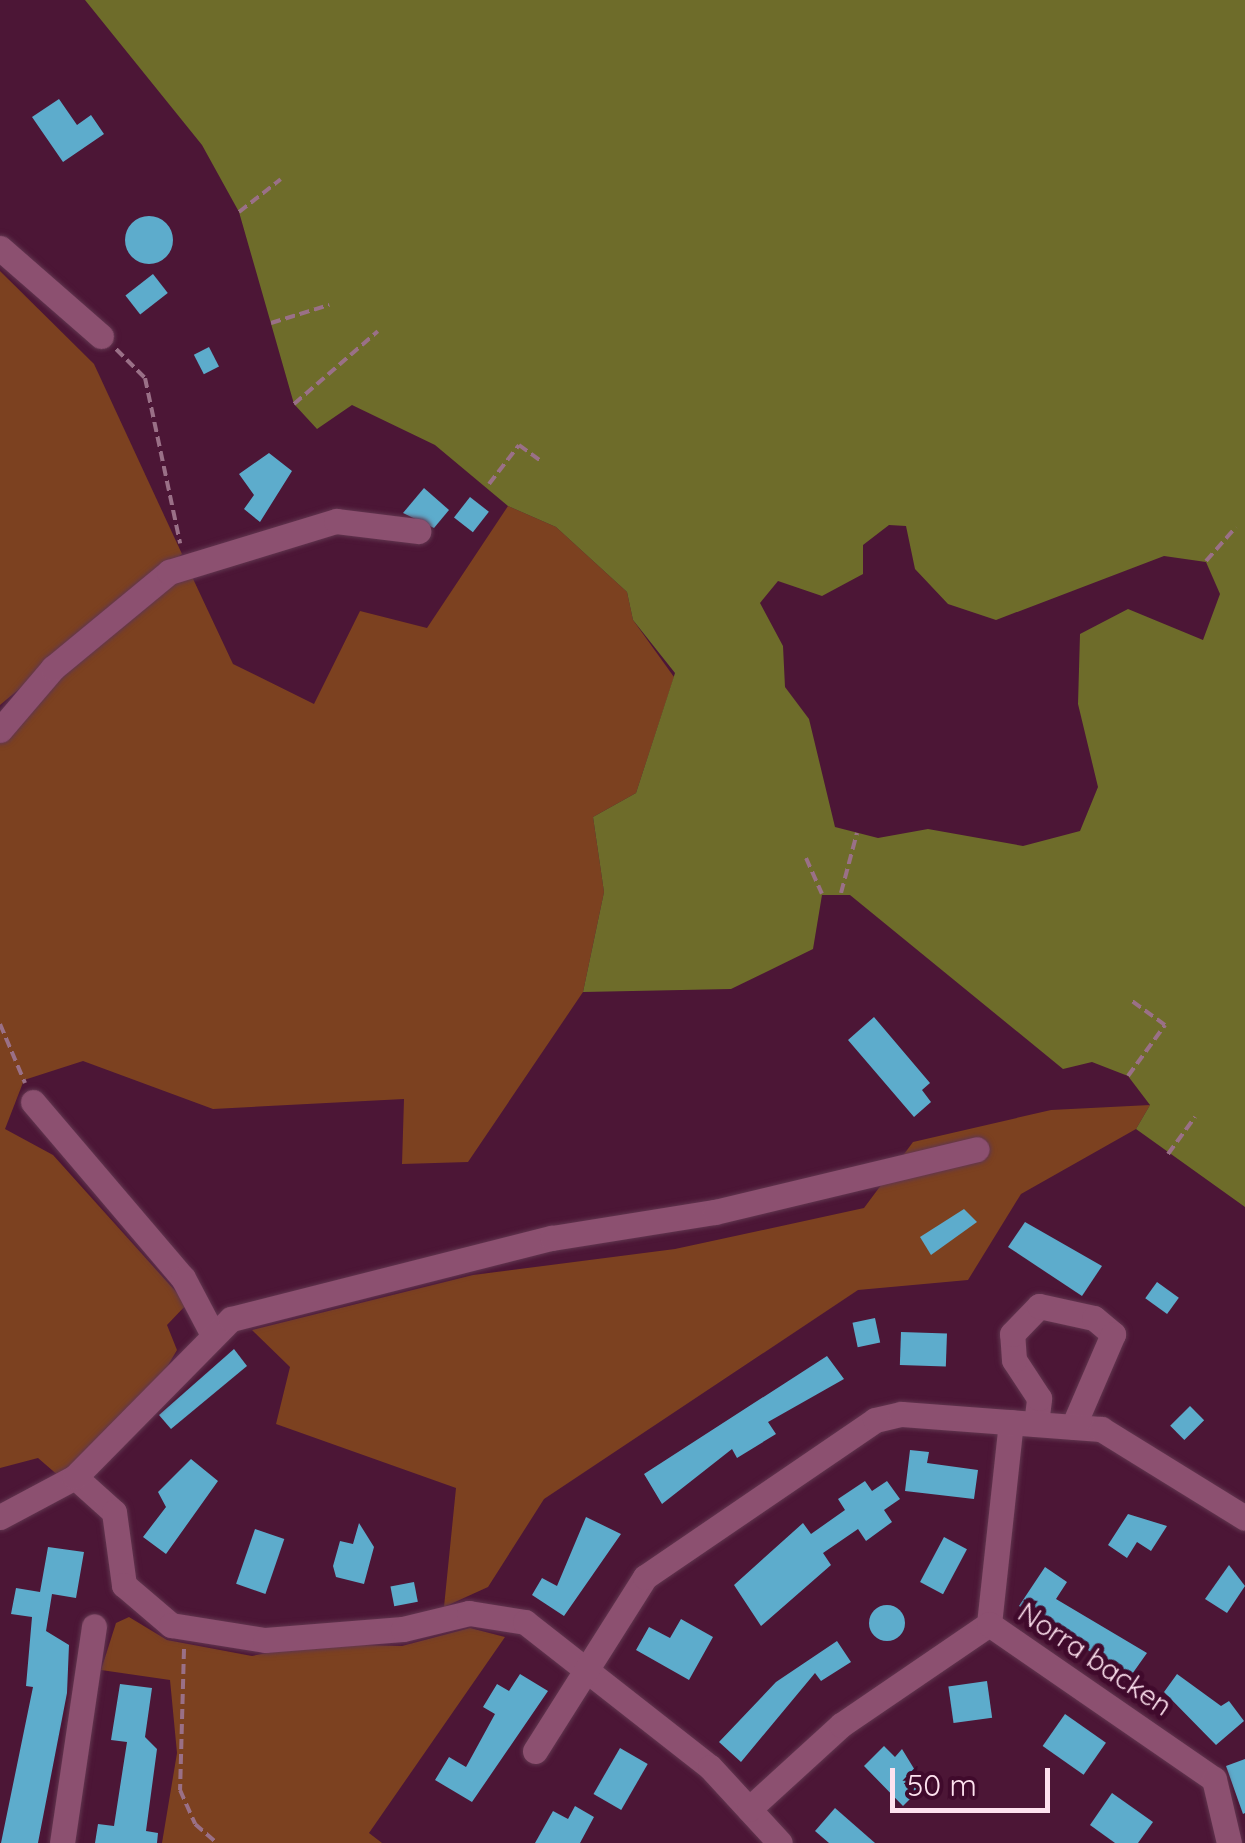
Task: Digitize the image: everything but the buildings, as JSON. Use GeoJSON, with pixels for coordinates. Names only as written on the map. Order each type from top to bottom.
{"type":"FeatureCollection","features":[{"type":"Feature","properties":{"kind":"street"},"geometry":{"type":"LineString","coordinates":[[0,248],[101,336]]}},
{"type":"Feature","properties":{"kind":"street"},"geometry":{"type":"LineString","coordinates":[[0,730],[53,668],[169,572],[336,521],[418,531]]}},
{"type":"Feature","properties":{"kind":"street"},"geometry":{"type":"LineString","coordinates":[[33,1102],[183,1278],[212,1331]]}},
{"type":"Feature","properties":{"kind":"street"},"geometry":{"type":"LineString","coordinates":[[0,1517],[75,1477],[168,1389],[212,1331],[268,1306],[552,1238],[715,1212],[977,1149]]}},
{"type":"Feature","properties":{"kind":"street"},"geometry":{"type":"LineString","coordinates":[[990,1624],[1024,1423],[1038,1398],[1014,1360],[1012,1334],[1039,1306],[1094,1318],[1112,1334],[1073,1427]]}},
{"type":"Feature","properties":{"kind":"street"},"geometry":{"type":"LineString","coordinates":[[536,1751],[645,1577],[875,1420],[1101,1429],[1245,1518]]}},
{"type":"Feature","properties":{"kind":"street"},"geometry":{"type":"LineString","coordinates":[[75,1477],[114,1512],[124,1585],[141,1607],[185,1629],[265,1640],[499,1613],[588,1663],[749,1809],[780,1843]]}},
{"type":"Feature","properties":{"kind":"street","name":"Norra backen"},"geometry":{"type":"LineString","coordinates":[[749,1809],[841,1725],[990,1624],[1214,1779],[1229,1843]]}},
{"type":"Feature","properties":{"kind":"street"},"geometry":{"type":"LineString","coordinates":[[62,1843],[94,1626]]}},
{"type":"Feature","properties":{"kind":"path"},"geometry":{"type":"LineString","coordinates":[[240,212],[282,179]]}},
{"type":"Feature","properties":{"kind":"path"},"geometry":{"type":"LineString","coordinates":[[271,323],[329,305]]}},
{"type":"Feature","properties":{"kind":"path"},"geometry":{"type":"LineString","coordinates":[[294,404],[378,332]]}},
{"type":"Feature","properties":{"kind":"path"},"geometry":{"type":"LineString","coordinates":[[101,336],[145,378],[182,554]]}},
{"type":"Feature","properties":{"kind":"path"},"geometry":{"type":"LineString","coordinates":[[488,484],[519,446],[542,462]]}},
{"type":"Feature","properties":{"kind":"path"},"geometry":{"type":"LineString","coordinates":[[1206,561],[1236,528]]}},
{"type":"Feature","properties":{"kind":"path"},"geometry":{"type":"LineString","coordinates":[[841,893],[857,833]]}},
{"type":"Feature","properties":{"kind":"path"},"geometry":{"type":"LineString","coordinates":[[806,858],[822,894]]}},
{"type":"Feature","properties":{"kind":"path"},"geometry":{"type":"LineString","coordinates":[[1128,1076],[1165,1025],[1132,1001]]}},
{"type":"Feature","properties":{"kind":"path"},"geometry":{"type":"LineString","coordinates":[[0,1024],[33,1102]]}},
{"type":"Feature","properties":{"kind":"path"},"geometry":{"type":"LineString","coordinates":[[1168,1154],[1195,1117]]}},
{"type":"Feature","properties":{"kind":"path"},"geometry":{"type":"LineString","coordinates":[[185,1629],[180,1790],[195,1824],[218,1843]]}},
{"type":"Feature","properties":{"kind":"shaded area"},"geometry":{"type":"Polygon","coordinates":[[[85,0],[1245,0],[1245,1207],[1136,1129],[1150,1105],[1128,1076],[1092,1062],[1063,1069],[850,895],[822,895],[813,949],[731,989],[583,992],[604,892],[593,817],[636,793],[675,673],[633,620],[627,592],[556,527],[508,506],[435,445],[352,405],[317,429],[294,404],[239,212],[202,145],[85,0]],[[889,525],[863,545],[863,574],[822,596],[778,581],[760,603],[783,646],[785,687],[809,719],[835,827],[878,838],[928,829],[1023,846],[1080,831],[1098,787],[1078,704],[1080,634],[1128,609],[1203,640],[1220,594],[1206,562],[1164,556],[996,620],[948,604],[915,569],[906,526],[889,525]]]}},
{"type":"Feature","properties":{"kind":"shaded area"},"geometry":{"type":"Polygon","coordinates":[[[0,271],[94,364],[182,554],[0,705],[0,271]]]}},
{"type":"Feature","properties":{"kind":"shaded area"},"geometry":{"type":"Polygon","coordinates":[[[508,506],[556,527],[627,592],[633,620],[674,677],[636,793],[593,817],[604,892],[583,992],[468,1162],[402,1164],[404,1099],[213,1109],[83,1061],[24,1080],[5,1129],[53,1155],[187,1304],[167,1325],[177,1350],[154,1389],[60,1477],[38,1458],[0,1468],[0,733],[187,566],[233,664],[314,704],[360,611],[427,628],[508,506]]]}},
{"type":"Feature","properties":{"kind":"shaded area"},"geometry":{"type":"Polygon","coordinates":[[[1150,1105],[1136,1129],[1021,1194],[968,1280],[858,1290],[544,1499],[488,1587],[444,1607],[456,1488],[276,1424],[290,1367],[252,1330],[473,1275],[675,1249],[864,1208],[913,1142],[1051,1110],[1150,1105]]]}},
{"type":"Feature","properties":{"kind":"shaded area"},"geometry":{"type":"Polygon","coordinates":[[[129,1617],[167,1640],[252,1656],[313,1644],[402,1646],[470,1628],[505,1637],[369,1833],[382,1843],[162,1843],[177,1753],[170,1680],[101,1670],[116,1623],[129,1617]]]}}]}
